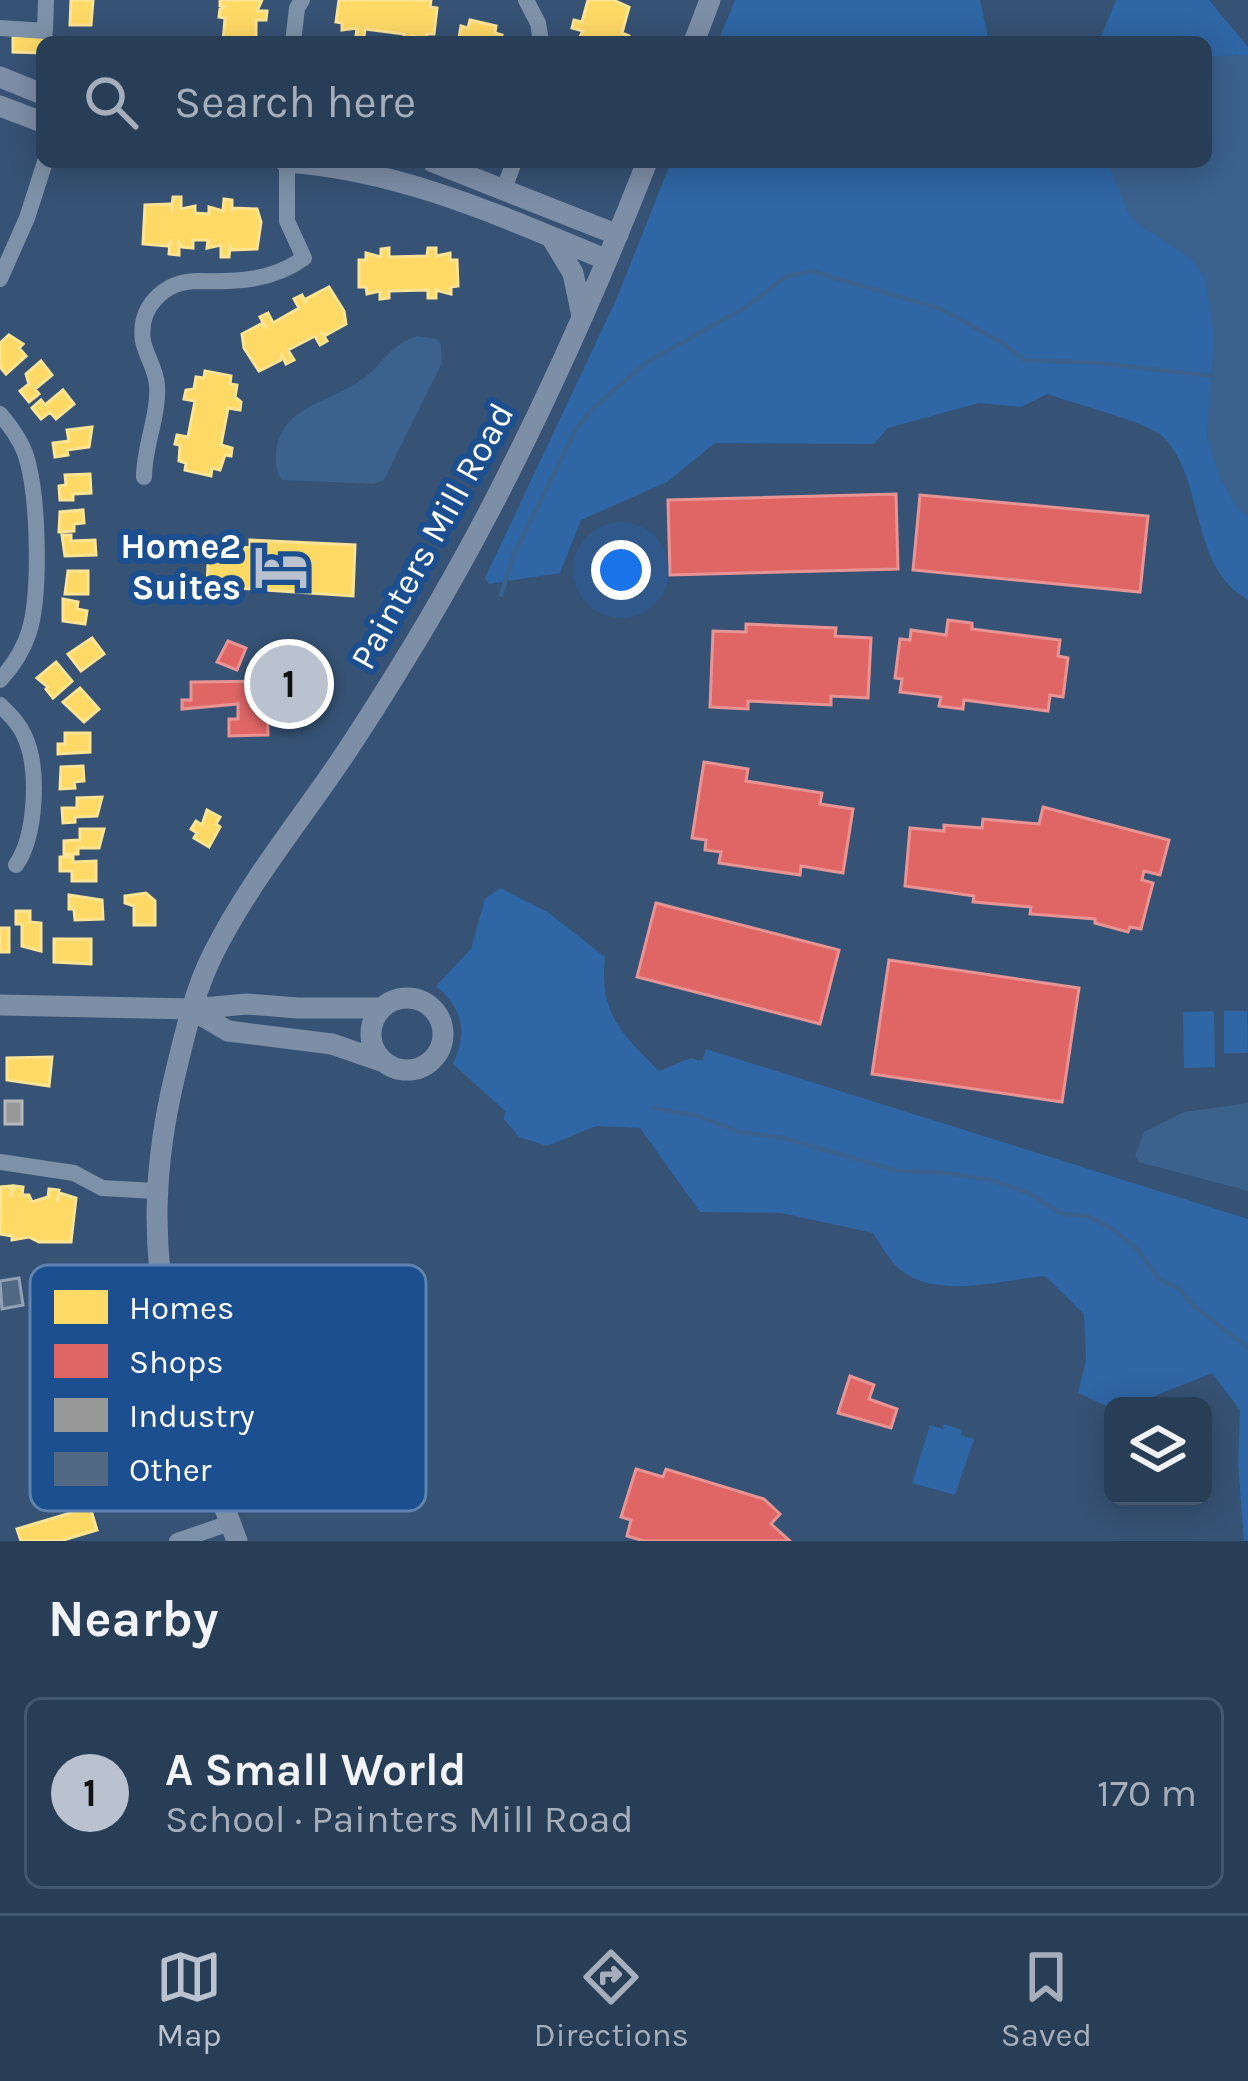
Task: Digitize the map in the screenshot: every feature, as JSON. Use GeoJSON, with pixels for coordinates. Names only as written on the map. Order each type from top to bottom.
{"type":"FeatureCollection","features":[{"type":"Feature","properties":{"kind":"main road"},"geometry":{"type":"LineString","coordinates":[[696,36],[710,0]]}},
{"type":"Feature","properties":{"kind":"main road"},"geometry":{"type":"LineString","coordinates":[[0,77],[36,92]]}},
{"type":"Feature","properties":{"kind":"main road"},"geometry":{"type":"LineString","coordinates":[[0,106],[36,120]]}},
{"type":"Feature","properties":{"kind":"main road"},"geometry":{"type":"LineString","coordinates":[[348,168],[448,194],[607,260]]}},
{"type":"Feature","properties":{"kind":"main road"},"geometry":{"type":"LineString","coordinates":[[449,168],[618,235]]}},
{"type":"Feature","properties":{"kind":"main road","name":"Painters Mill Road"},"geometry":{"type":"LineString","coordinates":[[158,1265],[156,1191],[166,1119],[191,1010],[211,958],[235,914],[368,718],[454,576],[527,437],[644,168]]}},
{"type":"Feature","properties":{"kind":"main road"},"geometry":{"type":"LineString","coordinates":[[548,235],[573,273],[582,316]]}},
{"type":"Feature","properties":{"kind":"main road"},"geometry":{"type":"LineString","coordinates":[[191,1010],[228,1031],[332,1045],[401,1070],[422,1067],[438,1053],[443,1034],[438,1015],[419,1000],[396,999],[381,1008],[372,1022],[370,1039],[383,1062]]}},
{"type":"Feature","properties":{"kind":"main road"},"geometry":{"type":"LineString","coordinates":[[0,1006],[381,1008]]}},
{"type":"Feature","properties":{"kind":"street"},"geometry":{"type":"LineString","coordinates":[[0,28],[45,31],[46,0]]}},
{"type":"Feature","properties":{"kind":"street"},"geometry":{"type":"LineString","coordinates":[[293,36],[302,0]]}},
{"type":"Feature","properties":{"kind":"street"},"geometry":{"type":"LineString","coordinates":[[526,0],[540,36]]}},
{"type":"Feature","properties":{"kind":"street"},"geometry":{"type":"LineString","coordinates":[[0,279],[28,218],[43,168]]}},
{"type":"Feature","properties":{"kind":"street"},"geometry":{"type":"LineString","coordinates":[[144,477],[157,385],[142,335],[149,307],[156,296],[186,281],[254,280],[291,267],[304,257],[287,221],[287,168]]}},
{"type":"Feature","properties":{"kind":"street"},"geometry":{"type":"LineString","coordinates":[[504,189],[512,168]]}},
{"type":"Feature","properties":{"kind":"street"},"geometry":{"type":"LineString","coordinates":[[0,414],[28,463],[37,574],[30,630],[0,680]]}},
{"type":"Feature","properties":{"kind":"street"},"geometry":{"type":"LineString","coordinates":[[0,705],[25,735],[31,765],[32,824],[25,852],[16,865]]}},
{"type":"Feature","properties":{"kind":"street"},"geometry":{"type":"LineString","coordinates":[[0,1162],[74,1173],[102,1188],[156,1191]]}},
{"type":"Feature","properties":{"kind":"street"},"geometry":{"type":"LineString","coordinates":[[177,1541],[233,1532]]}},
{"type":"Feature","properties":{"kind":"shaded area"},"geometry":{"type":"Polygon","coordinates":[[[735,0],[980,0],[988,36],[720,36],[735,0]]]}},
{"type":"Feature","properties":{"kind":"shaded area"},"geometry":{"type":"Polygon","coordinates":[[[1116,0],[1209,0],[1248,47],[1248,600],[1215,566],[1186,475],[1162,436],[1126,419],[1047,394],[1021,407],[979,403],[888,428],[874,444],[715,443],[667,482],[581,520],[560,573],[489,584],[485,578],[616,300],[669,168],[1212,168],[1212,36],[1101,36],[1116,0]]]}},
{"type":"Feature","properties":{"kind":"shaded area"},"geometry":{"type":"Polygon","coordinates":[[[1248,56],[1248,516],[1237,508],[1220,479],[1207,436],[1214,336],[1205,279],[1193,260],[1138,224],[1127,211],[1110,168],[1212,168],[1212,57],[1248,56]]]}},
{"type":"Feature","properties":{"kind":"shaded area"},"geometry":{"type":"Polygon","coordinates":[[[417,336],[437,339],[442,363],[384,480],[374,484],[281,480],[276,453],[295,416],[358,382],[398,345],[417,336]]]}},
{"type":"Feature","properties":{"kind":"shaded area"},"geometry":{"type":"Polygon","coordinates":[[[500,888],[549,913],[605,957],[606,994],[616,1022],[659,1071],[691,1058],[702,1061],[706,1049],[1248,1219],[1248,1541],[1244,1541],[1238,1465],[1240,1410],[1212,1373],[1152,1397],[1104,1397],[1104,1405],[1078,1393],[1086,1361],[1084,1314],[1045,1276],[967,1286],[927,1283],[895,1265],[873,1233],[781,1213],[700,1212],[640,1128],[596,1126],[547,1146],[519,1137],[504,1119],[505,1111],[453,1064],[460,1022],[452,1003],[436,986],[471,949],[485,899],[500,888]]]}},
{"type":"Feature","properties":{"kind":"shaded area"},"geometry":{"type":"Polygon","coordinates":[[[1214,1011],[1215,1067],[1184,1068],[1183,1012],[1214,1011]]]}},
{"type":"Feature","properties":{"kind":"shaded area"},"geometry":{"type":"Polygon","coordinates":[[[1224,1011],[1247,1011],[1248,1053],[1224,1053],[1224,1011]]]}},
{"type":"Feature","properties":{"kind":"shaded area"},"geometry":{"type":"Polygon","coordinates":[[[1248,1103],[1248,1191],[1139,1162],[1135,1156],[1144,1132],[1184,1112],[1248,1103]]]}},
{"type":"Feature","properties":{"kind":"shaded area"},"geometry":{"type":"Polygon","coordinates":[[[944,1424],[974,1439],[955,1495],[912,1483],[930,1425],[942,1429],[944,1424]]]}},
{"type":"Feature","properties":{"kind":"building: Homes"},"geometry":{"type":"Polygon","coordinates":[[[71,0],[93,0],[91,25],[70,25],[71,0]]]}},
{"type":"Feature","properties":{"kind":"building: Homes"},"geometry":{"type":"Polygon","coordinates":[[[220,0],[262,0],[257,11],[267,11],[266,20],[256,20],[256,36],[224,36],[225,18],[219,17],[224,7],[220,0]]]}},
{"type":"Feature","properties":{"kind":"building: Homes"},"geometry":{"type":"Polygon","coordinates":[[[339,0],[431,0],[430,7],[437,8],[434,34],[427,36],[365,29],[364,36],[356,36],[357,28],[342,30],[342,23],[336,22],[339,0]]]}},
{"type":"Feature","properties":{"kind":"building: Homes"},"geometry":{"type":"Polygon","coordinates":[[[588,0],[613,0],[629,7],[622,33],[629,36],[580,36],[583,31],[572,28],[574,20],[582,22],[588,0]]]}},
{"type":"Feature","properties":{"kind":"building: Homes"},"geometry":{"type":"Polygon","coordinates":[[[470,20],[496,26],[495,33],[502,35],[459,36],[461,26],[468,28],[470,20]]]}},
{"type":"Feature","properties":{"kind":"building: Homes"},"geometry":{"type":"Polygon","coordinates":[[[13,36],[36,37],[36,53],[13,52],[13,36]]]}},
{"type":"Feature","properties":{"kind":"building: Homes"},"geometry":{"type":"Polygon","coordinates":[[[173,197],[181,197],[181,209],[195,206],[195,213],[209,214],[209,207],[223,211],[224,199],[232,200],[232,212],[234,208],[257,209],[261,222],[257,249],[232,250],[230,246],[229,257],[221,257],[221,245],[207,248],[208,240],[193,240],[193,248],[179,243],[179,255],[169,254],[170,242],[167,246],[143,244],[145,205],[170,204],[172,208],[173,197]]]}},
{"type":"Feature","properties":{"kind":"building: Homes"},"geometry":{"type":"Polygon","coordinates":[[[389,248],[389,257],[427,256],[428,248],[436,248],[436,256],[450,253],[450,260],[457,260],[458,286],[451,287],[451,294],[436,290],[436,298],[428,298],[428,290],[389,291],[389,298],[380,299],[380,291],[367,294],[366,287],[359,287],[359,260],[366,260],[366,253],[381,257],[381,249],[389,248]]]}},
{"type":"Feature","properties":{"kind":"building: Homes"},"geometry":{"type":"Polygon","coordinates":[[[329,287],[344,311],[346,324],[322,333],[327,341],[320,345],[315,336],[288,350],[294,360],[286,364],[282,355],[259,371],[244,348],[242,334],[265,326],[260,317],[268,313],[273,323],[299,308],[294,299],[302,295],[306,303],[329,287]]]}},
{"type":"Feature","properties":{"kind":"building: Homes"},"geometry":{"type":"Polygon","coordinates":[[[9,335],[23,344],[19,348],[26,356],[6,374],[0,367],[0,343],[9,335]]]}},
{"type":"Feature","properties":{"kind":"building: Homes"},"geometry":{"type":"Polygon","coordinates":[[[41,361],[52,375],[35,389],[39,394],[29,402],[20,391],[29,384],[26,374],[41,361]]]}},
{"type":"Feature","properties":{"kind":"building: Homes"},"geometry":{"type":"Polygon","coordinates":[[[205,371],[231,376],[230,384],[237,385],[235,397],[241,402],[240,410],[228,408],[221,445],[232,448],[231,456],[225,455],[220,470],[212,468],[211,476],[185,470],[186,463],[179,461],[180,445],[175,444],[177,435],[188,437],[195,401],[184,399],[186,390],[194,389],[196,377],[204,378],[205,371]]]}},
{"type":"Feature","properties":{"kind":"building: Homes"},"geometry":{"type":"Polygon","coordinates":[[[63,390],[74,404],[56,419],[50,412],[41,419],[32,408],[41,400],[45,405],[63,390]]]}},
{"type":"Feature","properties":{"kind":"building: Homes"},"geometry":{"type":"Polygon","coordinates":[[[92,427],[89,447],[55,457],[53,443],[69,441],[67,430],[92,427]]]}},
{"type":"Feature","properties":{"kind":"building: Homes"},"geometry":{"type":"Polygon","coordinates":[[[90,474],[91,493],[60,500],[59,486],[66,485],[65,475],[90,474]]]}},
{"type":"Feature","properties":{"kind":"building: Homes"},"geometry":{"type":"Polygon","coordinates":[[[83,510],[84,523],[74,524],[74,531],[59,532],[60,512],[83,510]]]}},
{"type":"Feature","properties":{"kind":"building: Homes"},"geometry":{"type":"Polygon","coordinates":[[[62,535],[71,535],[71,541],[95,540],[96,555],[65,556],[62,535]]]}},
{"type":"Feature","properties":{"kind":"building: Homes","name":"Home2 Suites"},"geometry":{"type":"Polygon","coordinates":[[[250,540],[355,545],[353,596],[207,586],[209,543],[250,548],[250,540]]]}},
{"type":"Feature","properties":{"kind":"building: Homes"},"geometry":{"type":"Polygon","coordinates":[[[68,571],[88,571],[88,594],[65,594],[68,571]]]}},
{"type":"Feature","properties":{"kind":"building: Homes"},"geometry":{"type":"Polygon","coordinates":[[[63,599],[78,602],[77,609],[87,611],[85,624],[63,621],[63,599]]]}},
{"type":"Feature","properties":{"kind":"building: Homes"},"geometry":{"type":"Polygon","coordinates":[[[92,638],[104,654],[81,671],[68,654],[92,638]]]}},
{"type":"Feature","properties":{"kind":"building: Homes"},"geometry":{"type":"Polygon","coordinates":[[[56,662],[72,681],[53,698],[37,678],[56,662]]]}},
{"type":"Feature","properties":{"kind":"building: Homes"},"geometry":{"type":"Polygon","coordinates":[[[80,688],[99,709],[84,722],[63,702],[80,688]]]}},
{"type":"Feature","properties":{"kind":"building: Homes"},"geometry":{"type":"Polygon","coordinates":[[[65,733],[90,733],[90,752],[58,754],[65,733]]]}},
{"type":"Feature","properties":{"kind":"building: Homes"},"geometry":{"type":"Polygon","coordinates":[[[83,766],[84,781],[74,782],[75,788],[60,789],[61,767],[83,766]]]}},
{"type":"Feature","properties":{"kind":"building: Homes"},"geometry":{"type":"Polygon","coordinates":[[[102,797],[97,816],[63,823],[62,808],[77,808],[77,798],[102,797]]]}},
{"type":"Feature","properties":{"kind":"building: Homes"},"geometry":{"type":"Polygon","coordinates":[[[207,810],[220,817],[209,847],[194,838],[197,833],[191,829],[196,821],[202,825],[207,810]]]}},
{"type":"Feature","properties":{"kind":"building: Homes"},"geometry":{"type":"Polygon","coordinates":[[[80,829],[104,829],[99,848],[64,854],[64,841],[80,840],[80,829]]]}},
{"type":"Feature","properties":{"kind":"building: Homes"},"geometry":{"type":"Polygon","coordinates":[[[60,857],[96,861],[96,881],[72,881],[72,871],[60,871],[60,857]]]}},
{"type":"Feature","properties":{"kind":"building: Homes"},"geometry":{"type":"Polygon","coordinates":[[[146,893],[155,901],[155,925],[134,925],[134,906],[125,903],[125,896],[146,893]]]}},
{"type":"Feature","properties":{"kind":"building: Homes"},"geometry":{"type":"Polygon","coordinates":[[[69,895],[102,900],[103,919],[75,920],[69,895]]]}},
{"type":"Feature","properties":{"kind":"building: Homes"},"geometry":{"type":"Polygon","coordinates":[[[16,911],[30,911],[30,922],[41,923],[41,951],[22,946],[22,924],[16,924],[16,911]]]}},
{"type":"Feature","properties":{"kind":"building: Homes"},"geometry":{"type":"Polygon","coordinates":[[[0,928],[9,928],[9,952],[0,952],[0,928]]]}},
{"type":"Feature","properties":{"kind":"building: Homes"},"geometry":{"type":"Polygon","coordinates":[[[54,939],[91,939],[91,964],[54,962],[54,939]]]}},
{"type":"Feature","properties":{"kind":"building: Homes"},"geometry":{"type":"Polygon","coordinates":[[[52,1057],[49,1086],[7,1080],[7,1058],[52,1057]]]}},
{"type":"Feature","properties":{"kind":"building: Homes"},"geometry":{"type":"Polygon","coordinates":[[[12,1186],[11,1197],[14,1186],[23,1187],[22,1195],[29,1195],[32,1202],[48,1197],[49,1189],[59,1190],[57,1202],[60,1193],[76,1198],[71,1242],[12,1240],[0,1234],[1,1187],[12,1186]]]}},
{"type":"Feature","properties":{"kind":"building: Homes"},"geometry":{"type":"Polygon","coordinates":[[[91,1511],[97,1530],[60,1541],[21,1541],[17,1529],[91,1511]]]}},
{"type":"Feature","properties":{"kind":"building: Shops"},"geometry":{"type":"Polygon","coordinates":[[[896,494],[898,569],[670,575],[668,500],[896,494]]]}},
{"type":"Feature","properties":{"kind":"building: Shops"},"geometry":{"type":"Polygon","coordinates":[[[920,495],[1148,516],[1140,592],[913,570],[920,495]]]}},
{"type":"Feature","properties":{"kind":"building: Shops"},"geometry":{"type":"Polygon","coordinates":[[[948,620],[972,623],[972,629],[1060,640],[1058,656],[1068,658],[1063,697],[1050,695],[1048,711],[964,700],[963,709],[939,706],[941,697],[900,692],[902,679],[895,678],[900,639],[910,640],[911,630],[946,635],[948,620]]]}},
{"type":"Feature","properties":{"kind":"building: Shops"},"geometry":{"type":"Polygon","coordinates":[[[746,624],[836,628],[835,636],[871,638],[868,698],[831,696],[831,705],[748,701],[748,709],[710,707],[713,631],[746,632],[746,624]]]}},
{"type":"Feature","properties":{"kind":"building: Shops"},"geometry":{"type":"Polygon","coordinates":[[[228,641],[246,648],[237,670],[217,662],[228,641]]]}},
{"type":"Feature","properties":{"kind":"building: Shops"},"geometry":{"type":"Polygon","coordinates":[[[267,681],[268,735],[229,736],[229,719],[238,719],[238,704],[182,709],[182,700],[191,700],[191,682],[267,681]]]}},
{"type":"Feature","properties":{"kind":"building: Shops"},"geometry":{"type":"Polygon","coordinates":[[[704,762],[748,769],[746,781],[822,793],[820,804],[853,809],[843,873],[801,866],[800,875],[719,863],[721,852],[705,850],[706,840],[692,838],[704,762]]]}},
{"type":"Feature","properties":{"kind":"building: Shops"},"geometry":{"type":"Polygon","coordinates":[[[1043,807],[1169,840],[1160,875],[1144,871],[1142,880],[1153,883],[1141,929],[1130,927],[1128,932],[1095,923],[1095,919],[1030,914],[1031,907],[973,902],[974,896],[905,886],[910,828],[982,828],[983,819],[1039,824],[1043,807]]]}},
{"type":"Feature","properties":{"kind":"building: Shops"},"geometry":{"type":"Polygon","coordinates":[[[656,903],[839,950],[820,1024],[637,977],[656,903]]]}},
{"type":"Feature","properties":{"kind":"building: Shops"},"geometry":{"type":"Polygon","coordinates":[[[889,960],[1079,988],[1062,1102],[872,1074],[889,960]]]}},
{"type":"Feature","properties":{"kind":"building: Shops"},"geometry":{"type":"Polygon","coordinates":[[[850,1376],[874,1385],[869,1399],[897,1409],[891,1428],[838,1413],[850,1376]]]}},
{"type":"Feature","properties":{"kind":"building: Shops"},"geometry":{"type":"Polygon","coordinates":[[[636,1469],[663,1477],[666,1469],[764,1499],[780,1514],[771,1524],[790,1541],[644,1541],[627,1536],[631,1520],[621,1517],[636,1469]]]}},
{"type":"Feature","properties":{"kind":"building: Industry"},"geometry":{"type":"Polygon","coordinates":[[[5,1101],[22,1101],[22,1124],[5,1124],[5,1101]]]}},
{"type":"Feature","properties":{"kind":"building: Other"},"geometry":{"type":"Polygon","coordinates":[[[19,1278],[23,1305],[2,1309],[0,1281],[19,1278]]]}},
{"type":"Feature","properties":{"kind":"waterway"},"geometry":{"type":"LineString","coordinates":[[501,595],[514,554],[576,429],[592,409],[647,362],[746,307],[785,277],[811,271],[941,309],[1024,360],[1213,376]]}},
{"type":"Feature","properties":{"kind":"waterway"},"geometry":{"type":"LineString","coordinates":[[654,1108],[898,1171],[991,1180],[1029,1193],[1062,1214],[1087,1216],[1138,1250],[1159,1279],[1179,1289],[1248,1348]]}},
{"type":"Feature","properties":{"kind":"place","name":"Home2 Suites"},"geometry":{"type":"Point","coordinates":[281,567]}},
{"type":"Feature","properties":{"kind":"place","name":"A Small World"},"geometry":{"type":"Point","coordinates":[289,684]}}]}
